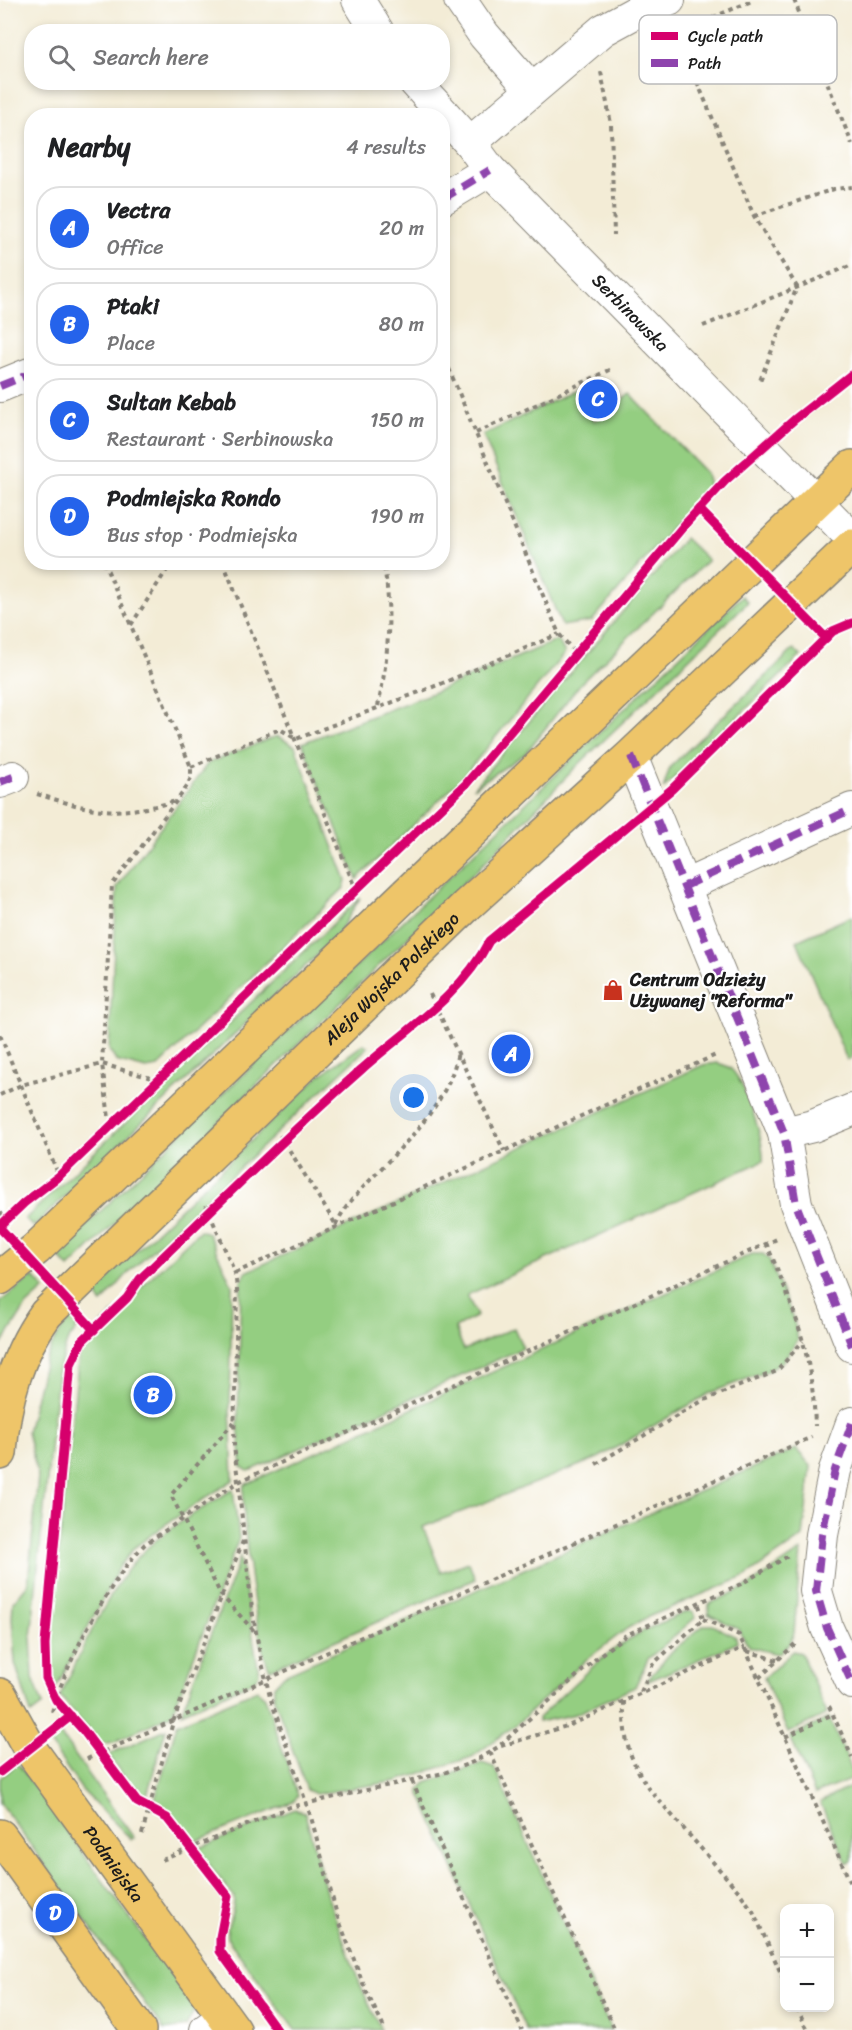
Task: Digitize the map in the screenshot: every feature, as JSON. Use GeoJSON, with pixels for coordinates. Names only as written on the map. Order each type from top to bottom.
{"type":"FeatureCollection","features":[{"type":"Feature","properties":{"kind":"main road"},"geometry":{"type":"LineString","coordinates":[[0,1278],[26,1258],[852,467]]}},
{"type":"Feature","properties":{"kind":"main road","name":"Aleja Wojska Polskiego"},"geometry":{"type":"LineString","coordinates":[[0,1454],[7,1401],[14,1375],[23,1351],[46,1314],[466,906],[631,756],[852,546]]}},
{"type":"Feature","properties":{"kind":"main road","name":"Podmiejska"},"geometry":{"type":"LineString","coordinates":[[0,1695],[30,1749],[222,2026]]}},
{"type":"Feature","properties":{"kind":"main road"},"geometry":{"type":"LineString","coordinates":[[0,1836],[139,2030]]}},
{"type":"Feature","properties":{"kind":"street"},"geometry":{"type":"LineString","coordinates":[[358,0],[373,24]]}},
{"type":"Feature","properties":{"kind":"street"},"geometry":{"type":"LineString","coordinates":[[460,0],[484,35],[532,90]]}},
{"type":"Feature","properties":{"kind":"street"},"geometry":{"type":"LineString","coordinates":[[470,142],[603,30],[636,12],[671,13]]}},
{"type":"Feature","properties":{"kind":"street","name":"Serbinowska"},"geometry":{"type":"LineString","coordinates":[[422,90],[439,108]]}},
{"type":"Feature","properties":{"kind":"street","name":"Serbinowska"},"geometry":{"type":"LineString","coordinates":[[450,120],[470,142],[490,170],[852,538]]}},
{"type":"Feature","properties":{"kind":"street"},"geometry":{"type":"LineString","coordinates":[[450,194],[490,170]]}},
{"type":"Feature","properties":{"kind":"street"},"geometry":{"type":"LineString","coordinates":[[0,386],[24,376]]}},
{"type":"Feature","properties":{"kind":"street"},"geometry":{"type":"LineString","coordinates":[[631,756],[784,1134],[796,1204],[852,1346]]}},
{"type":"Feature","properties":{"kind":"street"},"geometry":{"type":"LineString","coordinates":[[685,886],[852,809]]}},
{"type":"Feature","properties":{"kind":"street"},"geometry":{"type":"LineString","coordinates":[[784,1134],[813,1126],[852,1110]]}},
{"type":"Feature","properties":{"kind":"street"},"geometry":{"type":"LineString","coordinates":[[847,1696],[816,1591],[822,1535],[835,1470],[852,1423]]}},
{"type":"Feature","properties":{"kind":"path"},"geometry":{"type":"LineString","coordinates":[[719,15],[754,0]]}},
{"type":"Feature","properties":{"kind":"path"},"geometry":{"type":"LineString","coordinates":[[794,0],[800,15]]}},
{"type":"Feature","properties":{"kind":"path"},"geometry":{"type":"LineString","coordinates":[[600,68],[611,123],[614,235]]}},
{"type":"Feature","properties":{"kind":"path"},"geometry":{"type":"LineString","coordinates":[[698,84],[754,216],[797,287]]}},
{"type":"Feature","properties":{"kind":"path"},"geometry":{"type":"LineString","coordinates":[[828,84],[852,144]]}},
{"type":"Feature","properties":{"kind":"path"},"geometry":{"type":"LineString","coordinates":[[754,216],[834,189],[852,187]]}},
{"type":"Feature","properties":{"kind":"path"},"geometry":{"type":"LineString","coordinates":[[703,326],[852,265]]}},
{"type":"Feature","properties":{"kind":"path"},"geometry":{"type":"LineString","coordinates":[[759,383],[797,287]]}},
{"type":"Feature","properties":{"kind":"path"},"geometry":{"type":"LineString","coordinates":[[476,433],[614,368]]}},
{"type":"Feature","properties":{"kind":"path"},"geometry":{"type":"LineString","coordinates":[[450,371],[560,634],[576,654]]}},
{"type":"Feature","properties":{"kind":"path"},"geometry":{"type":"LineString","coordinates":[[107,570],[191,767],[191,778],[177,801],[112,885],[102,1064],[110,1126]]}},
{"type":"Feature","properties":{"kind":"path"},"geometry":{"type":"LineString","coordinates":[[131,626],[167,570]]}},
{"type":"Feature","properties":{"kind":"path"},"geometry":{"type":"LineString","coordinates":[[226,570],[356,891]]}},
{"type":"Feature","properties":{"kind":"path"},"geometry":{"type":"LineString","coordinates":[[378,706],[384,679],[388,636],[384,570]]}},
{"type":"Feature","properties":{"kind":"path"},"geometry":{"type":"LineString","coordinates":[[296,739],[438,685],[560,634]]}},
{"type":"Feature","properties":{"kind":"path"},"geometry":{"type":"LineString","coordinates":[[191,767],[280,729],[296,739]]}},
{"type":"Feature","properties":{"kind":"path"},"geometry":{"type":"LineString","coordinates":[[6,780],[25,790],[80,806],[113,812],[140,810],[177,801]]}},
{"type":"Feature","properties":{"kind":"path"},"geometry":{"type":"LineString","coordinates":[[430,994],[504,1151]]}},
{"type":"Feature","properties":{"kind":"path"},"geometry":{"type":"LineString","coordinates":[[428,1013],[444,998]]}},
{"type":"Feature","properties":{"kind":"path"},"geometry":{"type":"LineString","coordinates":[[0,1035],[59,1176]]}},
{"type":"Feature","properties":{"kind":"path"},"geometry":{"type":"LineString","coordinates":[[235,1273],[747,1040]]}},
{"type":"Feature","properties":{"kind":"path"},"geometry":{"type":"LineString","coordinates":[[336,1226],[347,1205],[419,1129],[450,1084],[458,1052]]}},
{"type":"Feature","properties":{"kind":"path"},"geometry":{"type":"LineString","coordinates":[[0,1095],[21,1085],[102,1064],[158,1080]]}},
{"type":"Feature","properties":{"kind":"path"},"geometry":{"type":"LineString","coordinates":[[276,1150],[283,1138],[293,1134]]}},
{"type":"Feature","properties":{"kind":"path"},"geometry":{"type":"LineString","coordinates":[[283,1138],[336,1226]]}},
{"type":"Feature","properties":{"kind":"path"},"geometry":{"type":"LineString","coordinates":[[202,1220],[208,1209],[218,1205]]}},
{"type":"Feature","properties":{"kind":"path"},"geometry":{"type":"LineString","coordinates":[[208,1209],[235,1273],[237,1288],[234,1422],[243,1540],[256,1634],[270,1697],[307,1802],[337,1915],[366,1991],[385,2030]]}},
{"type":"Feature","properties":{"kind":"path"},"geometry":{"type":"LineString","coordinates":[[5,1221],[26,1258]]}},
{"type":"Feature","properties":{"kind":"path"},"geometry":{"type":"LineString","coordinates":[[52,1712],[85,1637],[121,1572],[145,1544],[238,1482],[804,1226]]}},
{"type":"Feature","properties":{"kind":"path"},"geometry":{"type":"LineString","coordinates":[[766,1243],[796,1311],[804,1341],[815,1396],[815,1447]]}},
{"type":"Feature","properties":{"kind":"path"},"geometry":{"type":"LineString","coordinates":[[596,1464],[702,1401],[777,1371],[804,1341]]}},
{"type":"Feature","properties":{"kind":"path"},"geometry":{"type":"LineString","coordinates":[[234,1422],[171,1495],[221,1595],[256,1634]]}},
{"type":"Feature","properties":{"kind":"path"},"geometry":{"type":"LineString","coordinates":[[87,1760],[816,1435]]}},
{"type":"Feature","properties":{"kind":"path"},"geometry":{"type":"LineString","coordinates":[[498,1748],[600,1655],[626,1635],[741,1584],[822,1535]]}},
{"type":"Feature","properties":{"kind":"path"},"geometry":{"type":"LineString","coordinates":[[142,1834],[173,1722],[243,1540]]}},
{"type":"Feature","properties":{"kind":"path"},"geometry":{"type":"LineString","coordinates":[[698,1602],[704,1619],[733,1630],[739,1635],[852,1886]]}},
{"type":"Feature","properties":{"kind":"path"},"geometry":{"type":"LineString","coordinates":[[759,1678],[823,1617]]}},
{"type":"Feature","properties":{"kind":"path"},"geometry":{"type":"LineString","coordinates":[[640,1693],[653,1664],[704,1619]]}},
{"type":"Feature","properties":{"kind":"path"},"geometry":{"type":"LineString","coordinates":[[162,1860],[307,1802],[444,1773],[498,1748],[570,1725],[746,1649],[778,1660]]}},
{"type":"Feature","properties":{"kind":"path"},"geometry":{"type":"LineString","coordinates":[[48,1684],[63,1708]]}},
{"type":"Feature","properties":{"kind":"path"},"geometry":{"type":"LineString","coordinates":[[785,1737],[847,1696]]}},
{"type":"Feature","properties":{"kind":"path"},"geometry":{"type":"LineString","coordinates":[[624,1701],[624,1727],[628,1751],[638,1772],[649,1789],[753,1911],[780,1971]]}},
{"type":"Feature","properties":{"kind":"path"},"geometry":{"type":"LineString","coordinates":[[490,1752],[615,2030]]}},
{"type":"Feature","properties":{"kind":"path"},"geometry":{"type":"LineString","coordinates":[[412,1781],[522,2030]]}},
{"type":"Feature","properties":{"kind":"path"},"geometry":{"type":"LineString","coordinates":[[137,1802],[159,1813]]}},
{"type":"Feature","properties":{"kind":"path"},"geometry":{"type":"LineString","coordinates":[[799,2012],[808,2030]]}},
{"type":"Feature","properties":{"kind":"green space"},"geometry":{"type":"Polygon","coordinates":[[[601,378],[577,401],[595,421],[630,394],[706,473],[709,485],[592,621],[562,626],[483,435],[601,378]]]}},
{"type":"Feature","properties":{"kind":"green space"},"geometry":{"type":"Polygon","coordinates":[[[685,538],[708,560],[581,683],[525,754],[473,788],[685,538]]]}},
{"type":"Feature","properties":{"kind":"green space"},"geometry":{"type":"Polygon","coordinates":[[[742,596],[748,602],[574,769],[482,865],[69,1268],[56,1254],[742,596]]]}},
{"type":"Feature","properties":{"kind":"green space"},"geometry":{"type":"Polygon","coordinates":[[[558,640],[565,653],[462,778],[357,879],[302,743],[432,693],[558,640]]]}},
{"type":"Feature","properties":{"kind":"green space"},"geometry":{"type":"Polygon","coordinates":[[[794,649],[801,656],[663,789],[670,767],[794,649]]]}},
{"type":"Feature","properties":{"kind":"green space"},"geometry":{"type":"Polygon","coordinates":[[[277,736],[295,746],[346,880],[344,888],[158,1067],[146,1069],[116,1061],[109,1050],[117,887],[208,763],[277,736]]]}},
{"type":"Feature","properties":{"kind":"green space"},"geometry":{"type":"Polygon","coordinates":[[[360,898],[336,937],[33,1227],[25,1219],[360,898]]]}},
{"type":"Feature","properties":{"kind":"green space"},"geometry":{"type":"Polygon","coordinates":[[[852,916],[852,1058],[847,1060],[797,941],[852,916]]]}},
{"type":"Feature","properties":{"kind":"green space"},"geometry":{"type":"Polygon","coordinates":[[[364,1044],[368,1047],[129,1272],[102,1303],[93,1292],[319,1076],[364,1044]]]}},
{"type":"Feature","properties":{"kind":"green space"},"geometry":{"type":"Polygon","coordinates":[[[718,1063],[731,1069],[737,1076],[748,1099],[761,1140],[763,1161],[467,1295],[477,1316],[455,1328],[464,1350],[514,1328],[523,1348],[252,1470],[248,1471],[242,1467],[238,1425],[241,1282],[246,1272],[703,1065],[718,1063]]]}},
{"type":"Feature","properties":{"kind":"green space"},"geometry":{"type":"Polygon","coordinates":[[[200,1230],[208,1233],[232,1285],[230,1407],[233,1480],[134,1548],[120,1566],[57,1686],[54,1686],[49,1657],[50,1637],[79,1353],[88,1338],[200,1230]]]}},
{"type":"Feature","properties":{"kind":"green space"},"geometry":{"type":"Polygon","coordinates":[[[752,1254],[763,1254],[769,1259],[794,1321],[798,1340],[782,1362],[770,1370],[710,1393],[598,1458],[423,1527],[441,1572],[469,1562],[475,1579],[270,1669],[265,1657],[255,1609],[243,1499],[244,1485],[752,1254]]]}},
{"type":"Feature","properties":{"kind":"green space"},"geometry":{"type":"Polygon","coordinates":[[[33,1276],[45,1289],[26,1306],[0,1347],[0,1302],[33,1276]]]}},
{"type":"Feature","properties":{"kind":"green space"},"geometry":{"type":"Polygon","coordinates":[[[71,1316],[80,1324],[67,1342],[58,1372],[31,1637],[33,1678],[43,1705],[31,1714],[15,1663],[12,1618],[13,1602],[28,1584],[38,1476],[27,1432],[45,1360],[54,1341],[71,1316]]]}},
{"type":"Feature","properties":{"kind":"green space"},"geometry":{"type":"Polygon","coordinates":[[[796,1449],[811,1466],[803,1537],[746,1576],[648,1617],[628,1628],[587,1659],[518,1723],[472,1757],[397,1781],[316,1794],[307,1790],[274,1698],[274,1686],[284,1675],[796,1449]]]}},
{"type":"Feature","properties":{"kind":"green space"},"geometry":{"type":"Polygon","coordinates":[[[233,1489],[239,1538],[172,1714],[114,1742],[100,1744],[60,1696],[87,1640],[121,1579],[146,1549],[177,1525],[233,1489]]]}},
{"type":"Feature","properties":{"kind":"green space"},"geometry":{"type":"Polygon","coordinates":[[[801,1551],[794,1633],[789,1644],[778,1654],[749,1647],[738,1629],[708,1614],[709,1604],[750,1585],[801,1551]]]}},
{"type":"Feature","properties":{"kind":"green space"},"geometry":{"type":"Polygon","coordinates":[[[240,1557],[259,1674],[254,1681],[181,1713],[240,1557]]]}},
{"type":"Feature","properties":{"kind":"green space"},"geometry":{"type":"Polygon","coordinates":[[[688,1611],[694,1612],[695,1618],[648,1659],[635,1687],[576,1714],[538,1722],[538,1718],[585,1673],[624,1642],[688,1611]]]}},
{"type":"Feature","properties":{"kind":"green space"},"geometry":{"type":"Polygon","coordinates":[[[704,1625],[713,1625],[736,1637],[737,1643],[646,1682],[671,1652],[704,1625]]]}},
{"type":"Feature","properties":{"kind":"green space"},"geometry":{"type":"Polygon","coordinates":[[[793,1651],[801,1653],[827,1714],[788,1733],[764,1678],[793,1651]]]}},
{"type":"Feature","properties":{"kind":"green space"},"geometry":{"type":"Polygon","coordinates":[[[257,1690],[265,1697],[298,1796],[293,1802],[193,1842],[171,1815],[153,1806],[177,1724],[257,1690]]]}},
{"type":"Feature","properties":{"kind":"green space"},"geometry":{"type":"Polygon","coordinates":[[[829,1718],[852,1770],[852,1779],[815,1794],[790,1737],[829,1718]]]}},
{"type":"Feature","properties":{"kind":"green space"},"geometry":{"type":"Polygon","coordinates":[[[166,1729],[145,1802],[140,1800],[109,1756],[166,1729]]]}},
{"type":"Feature","properties":{"kind":"green space"},"geometry":{"type":"Polygon","coordinates":[[[60,1734],[134,1838],[131,1839],[82,1790],[49,1742],[60,1734]]]}},
{"type":"Feature","properties":{"kind":"green space"},"geometry":{"type":"Polygon","coordinates":[[[482,1763],[494,1767],[611,2030],[526,2030],[420,1794],[420,1789],[426,1783],[482,1763]]]}},
{"type":"Feature","properties":{"kind":"green space"},"geometry":{"type":"Polygon","coordinates":[[[18,1764],[189,1999],[194,2011],[186,2027],[164,2030],[0,1803],[0,1778],[18,1764]]]}},
{"type":"Feature","properties":{"kind":"green space"},"geometry":{"type":"Polygon","coordinates":[[[852,1786],[852,1861],[847,1864],[820,1802],[852,1786]]]}},
{"type":"Feature","properties":{"kind":"green space"},"geometry":{"type":"Polygon","coordinates":[[[295,1809],[305,1813],[327,1895],[359,1982],[381,2030],[295,2030],[227,1938],[234,1897],[197,1849],[295,1809]]]}},
{"type":"Feature","properties":{"kind":"marked path"},"geometry":{"type":"LineString","coordinates":[[450,194],[490,170]]}},
{"type":"Feature","properties":{"kind":"marked path"},"geometry":{"type":"LineString","coordinates":[[0,386],[24,376]]}},
{"type":"Feature","properties":{"kind":"marked path"},"geometry":{"type":"LineString","coordinates":[[631,756],[784,1133],[796,1204],[852,1346]]}},
{"type":"Feature","properties":{"kind":"marked path"},"geometry":{"type":"LineString","coordinates":[[0,782],[13,777]]}},
{"type":"Feature","properties":{"kind":"marked path"},"geometry":{"type":"LineString","coordinates":[[685,886],[852,809]]}},
{"type":"Feature","properties":{"kind":"marked path"},"geometry":{"type":"LineString","coordinates":[[852,1423],[835,1470],[822,1535],[816,1591],[827,1628],[852,1683]]}},
{"type":"Feature","properties":{"kind":"cycle path"},"geometry":{"type":"LineString","coordinates":[[0,1226],[24,1203],[59,1176],[466,784],[687,522],[725,481],[795,419],[852,374]]}},
{"type":"Feature","properties":{"kind":"cycle path"},"geometry":{"type":"LineString","coordinates":[[699,509],[826,638]]}},
{"type":"Feature","properties":{"kind":"cycle path"},"geometry":{"type":"LineString","coordinates":[[277,2030],[220,1951],[220,1937],[228,1896],[167,1818],[137,1802],[83,1730],[56,1700],[46,1678],[45,1644],[71,1364],[82,1341],[127,1298],[140,1279],[306,1120],[449,995],[478,960],[489,941],[672,789],[833,631],[852,623]]}},
{"type":"Feature","properties":{"kind":"cycle path"},"geometry":{"type":"LineString","coordinates":[[0,1228],[94,1330]]}},
{"type":"Feature","properties":{"kind":"cycle path"},"geometry":{"type":"LineString","coordinates":[[0,1772],[71,1716]]}},
{"type":"Feature","properties":{"kind":"place","name":"Sultan Kebab"},"geometry":{"type":"Point","coordinates":[598,399]}},
{"type":"Feature","properties":{"kind":"place","name":"Centrum Odzieży Używanej \"Reforma\""},"geometry":{"type":"Point","coordinates":[613,990]}},
{"type":"Feature","properties":{"kind":"place","name":"Vectra"},"geometry":{"type":"Point","coordinates":[511,1054]}},
{"type":"Feature","properties":{"kind":"place","name":"Ptaki"},"geometry":{"type":"Point","coordinates":[153,1395]}},
{"type":"Feature","properties":{"kind":"place","name":"Podmiejska Rondo"},"geometry":{"type":"Point","coordinates":[55,1913]}}]}
